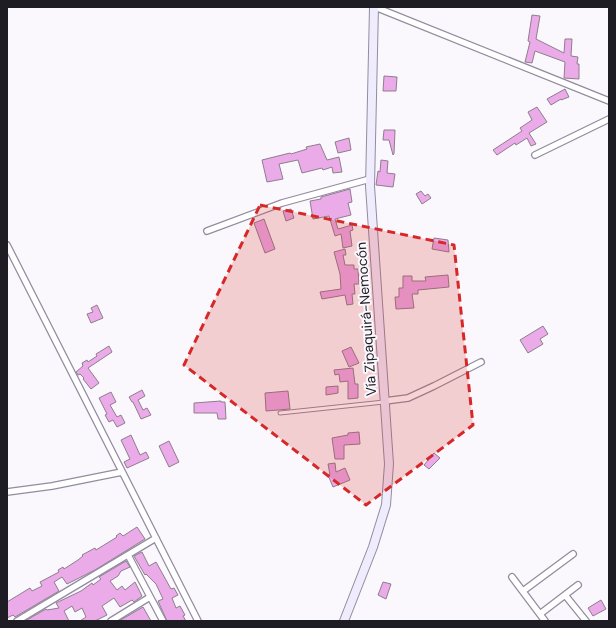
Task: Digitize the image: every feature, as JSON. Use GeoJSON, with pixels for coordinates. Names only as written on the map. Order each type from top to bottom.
{"type":"FeatureCollection","features":[{"type":"Feature","properties":{"kind":"main road","name":"Vía Zipaquirá-Nemocón"},"geometry":{"type":"LineString","coordinates":[[344,621],[373,547],[386,505],[389,464],[370,178],[374,7]]}},
{"type":"Feature","properties":{"kind":"street"},"geometry":{"type":"LineString","coordinates":[[374,7],[609,101]]}},
{"type":"Feature","properties":{"kind":"street"},"geometry":{"type":"LineString","coordinates":[[535,155],[609,119]]}},
{"type":"Feature","properties":{"kind":"street"},"geometry":{"type":"LineString","coordinates":[[207,231],[282,203],[370,178]]}},
{"type":"Feature","properties":{"kind":"street"},"geometry":{"type":"LineString","coordinates":[[7,245],[198,621]]}},
{"type":"Feature","properties":{"kind":"street"},"geometry":{"type":"LineString","coordinates":[[385,402],[408,398],[481,362]]}},
{"type":"Feature","properties":{"kind":"street"},"geometry":{"type":"LineString","coordinates":[[7,492],[52,486],[122,472]]}},
{"type":"Feature","properties":{"kind":"street"},"geometry":{"type":"LineString","coordinates":[[17,621],[156,538]]}},
{"type":"Feature","properties":{"kind":"street"},"geometry":{"type":"LineString","coordinates":[[128,554],[163,621]]}},
{"type":"Feature","properties":{"kind":"street"},"geometry":{"type":"LineString","coordinates":[[523,591],[573,554]]}},
{"type":"Feature","properties":{"kind":"street"},"geometry":{"type":"LineString","coordinates":[[512,577],[545,621]]}},
{"type":"Feature","properties":{"kind":"street"},"geometry":{"type":"LineString","coordinates":[[540,614],[578,585]]}},
{"type":"Feature","properties":{"kind":"street"},"geometry":{"type":"LineString","coordinates":[[565,595],[586,621]]}},
{"type":"Feature","properties":{"kind":"street"},"geometry":{"type":"LineString","coordinates":[[111,621],[150,597]]}},
{"type":"Feature","properties":{"kind":"lane"},"geometry":{"type":"LineString","coordinates":[[280,413],[385,402]]}},
{"type":"Feature","properties":{"kind":"highlighted area"},"geometry":{"type":"Polygon","coordinates":[[[260,205],[454,245],[473,425],[366,505],[184,365],[260,205]]]}},
{"type":"Feature","properties":{"kind":"building"},"geometry":{"type":"Polygon","coordinates":[[[532,15],[540,16],[536,39],[564,53],[565,39],[572,39],[571,56],[578,57],[577,64],[579,64],[579,79],[564,78],[565,62],[535,51],[532,63],[525,62],[530,42],[528,41],[532,15]]]}},
{"type":"Feature","properties":{"kind":"building"},"geometry":{"type":"Polygon","coordinates":[[[384,76],[397,77],[396,91],[383,91],[384,76]]]}},
{"type":"Feature","properties":{"kind":"building"},"geometry":{"type":"Polygon","coordinates":[[[565,89],[569,97],[561,99],[551,105],[547,99],[565,89]]]}},
{"type":"Feature","properties":{"kind":"building"},"geometry":{"type":"Polygon","coordinates":[[[537,107],[547,122],[529,133],[536,144],[531,146],[527,138],[516,145],[515,143],[497,155],[493,150],[522,131],[520,128],[532,120],[528,112],[537,107]]]}},
{"type":"Feature","properties":{"kind":"building"},"geometry":{"type":"Polygon","coordinates":[[[384,130],[395,130],[393,155],[389,140],[383,140],[384,130]]]}},
{"type":"Feature","properties":{"kind":"building"},"geometry":{"type":"Polygon","coordinates":[[[349,138],[351,150],[338,153],[335,142],[349,138]]]}},
{"type":"Feature","properties":{"kind":"building"},"geometry":{"type":"Polygon","coordinates":[[[320,144],[327,160],[339,157],[342,172],[333,173],[332,167],[302,173],[298,160],[279,164],[283,179],[267,182],[262,160],[291,154],[307,149],[306,147],[320,144]]]}},
{"type":"Feature","properties":{"kind":"building"},"geometry":{"type":"Polygon","coordinates":[[[381,160],[388,161],[387,173],[395,174],[393,187],[376,185],[378,171],[380,172],[381,160]]]}},
{"type":"Feature","properties":{"kind":"building"},"geometry":{"type":"Polygon","coordinates":[[[350,189],[352,202],[348,203],[351,215],[335,219],[338,229],[352,225],[353,230],[350,231],[352,246],[343,248],[341,234],[335,236],[329,216],[313,219],[310,201],[321,199],[321,197],[350,189]]]}},
{"type":"Feature","properties":{"kind":"building"},"geometry":{"type":"Polygon","coordinates":[[[421,191],[425,196],[428,194],[431,198],[422,204],[416,194],[421,191]]]}},
{"type":"Feature","properties":{"kind":"building"},"geometry":{"type":"Polygon","coordinates":[[[291,209],[294,218],[286,221],[283,211],[291,209]]]}},
{"type":"Feature","properties":{"kind":"building"},"geometry":{"type":"Polygon","coordinates":[[[264,219],[275,249],[265,253],[254,223],[264,219]]]}},
{"type":"Feature","properties":{"kind":"building"},"geometry":{"type":"Polygon","coordinates":[[[434,238],[448,240],[449,252],[432,249],[434,238]]]}},
{"type":"Feature","properties":{"kind":"building"},"geometry":{"type":"Polygon","coordinates":[[[345,249],[346,255],[343,255],[345,265],[354,265],[354,269],[358,269],[359,284],[354,284],[355,294],[352,294],[353,304],[347,305],[345,295],[322,299],[320,292],[341,289],[340,274],[334,252],[345,249]]]}},
{"type":"Feature","properties":{"kind":"building"},"geometry":{"type":"Polygon","coordinates":[[[448,275],[449,287],[418,290],[418,294],[412,294],[414,308],[396,309],[395,297],[399,297],[399,288],[403,288],[403,276],[412,276],[412,281],[426,281],[425,277],[448,275]]]}},
{"type":"Feature","properties":{"kind":"building"},"geometry":{"type":"Polygon","coordinates":[[[97,305],[103,318],[91,323],[87,314],[93,312],[91,308],[97,305]]]}},
{"type":"Feature","properties":{"kind":"building"},"geometry":{"type":"Polygon","coordinates":[[[543,326],[548,334],[540,339],[543,344],[528,353],[520,340],[543,326]]]}},
{"type":"Feature","properties":{"kind":"building"},"geometry":{"type":"Polygon","coordinates":[[[109,346],[112,352],[88,368],[99,383],[91,389],[83,379],[84,378],[76,372],[83,366],[82,363],[87,360],[88,362],[97,356],[96,354],[109,346]]]}},
{"type":"Feature","properties":{"kind":"building"},"geometry":{"type":"Polygon","coordinates":[[[351,347],[359,363],[349,367],[342,351],[351,347]]]}},
{"type":"Feature","properties":{"kind":"building"},"geometry":{"type":"Polygon","coordinates":[[[353,368],[355,384],[358,384],[358,398],[348,399],[348,381],[340,382],[339,374],[335,375],[334,370],[353,368]]]}},
{"type":"Feature","properties":{"kind":"building"},"geometry":{"type":"Polygon","coordinates":[[[338,386],[338,393],[326,395],[326,387],[338,386]]]}},
{"type":"Feature","properties":{"kind":"building"},"geometry":{"type":"Polygon","coordinates":[[[142,390],[145,396],[138,400],[143,410],[147,408],[151,415],[141,419],[129,397],[142,390]]]}},
{"type":"Feature","properties":{"kind":"building"},"geometry":{"type":"Polygon","coordinates":[[[288,391],[290,409],[266,411],[265,393],[288,391]]]}},
{"type":"Feature","properties":{"kind":"building"},"geometry":{"type":"Polygon","coordinates":[[[111,392],[116,402],[110,405],[117,417],[121,415],[125,423],[117,427],[113,420],[109,422],[105,415],[107,414],[99,398],[111,392]]]}},
{"type":"Feature","properties":{"kind":"building"},"geometry":{"type":"Polygon","coordinates":[[[225,402],[226,419],[218,419],[217,413],[194,413],[194,403],[225,402]]]}},
{"type":"Feature","properties":{"kind":"building"},"geometry":{"type":"Polygon","coordinates":[[[359,432],[360,444],[344,445],[344,459],[335,459],[332,438],[348,435],[348,433],[359,432]]]}},
{"type":"Feature","properties":{"kind":"building"},"geometry":{"type":"Polygon","coordinates":[[[131,435],[140,455],[146,452],[149,458],[127,468],[124,462],[130,459],[121,440],[131,435]]]}},
{"type":"Feature","properties":{"kind":"building"},"geometry":{"type":"Polygon","coordinates":[[[169,441],[179,462],[169,467],[159,446],[169,441]]]}},
{"type":"Feature","properties":{"kind":"building"},"geometry":{"type":"Polygon","coordinates":[[[434,453],[440,458],[429,469],[424,465],[434,453]]]}},
{"type":"Feature","properties":{"kind":"building"},"geometry":{"type":"Polygon","coordinates":[[[335,463],[336,472],[345,468],[350,480],[333,487],[328,475],[330,475],[328,464],[335,463]]]}},
{"type":"Feature","properties":{"kind":"building"},"geometry":{"type":"Polygon","coordinates":[[[137,527],[145,539],[95,570],[67,584],[62,577],[54,582],[59,591],[15,617],[13,615],[7,618],[7,602],[30,588],[32,591],[42,586],[40,582],[59,572],[58,570],[63,567],[64,569],[78,560],[83,556],[82,555],[95,548],[96,550],[117,537],[116,536],[120,533],[123,536],[137,527]]]}},
{"type":"Feature","properties":{"kind":"building"},"geometry":{"type":"Polygon","coordinates":[[[142,552],[149,566],[156,562],[171,589],[174,588],[178,595],[172,598],[176,608],[180,606],[185,615],[183,616],[186,621],[167,621],[158,601],[163,599],[156,584],[146,574],[145,575],[134,556],[142,552]]]}},
{"type":"Feature","properties":{"kind":"building"},"geometry":{"type":"Polygon","coordinates":[[[126,561],[130,567],[121,571],[118,576],[110,581],[117,590],[122,586],[125,590],[135,582],[142,596],[134,602],[132,600],[120,607],[114,598],[102,606],[107,615],[95,621],[80,621],[86,617],[82,608],[75,612],[72,606],[64,611],[69,621],[25,621],[46,609],[59,608],[56,603],[81,591],[92,583],[93,585],[101,579],[99,577],[126,561]]]}},
{"type":"Feature","properties":{"kind":"building"},"geometry":{"type":"Polygon","coordinates":[[[383,582],[391,584],[386,599],[378,595],[383,582]]]}},
{"type":"Feature","properties":{"kind":"building"},"geometry":{"type":"Polygon","coordinates":[[[601,600],[606,609],[593,616],[588,608],[601,600]]]}},
{"type":"Feature","properties":{"kind":"building"},"geometry":{"type":"Polygon","coordinates":[[[143,607],[151,621],[119,621],[143,607]]]}}]}
